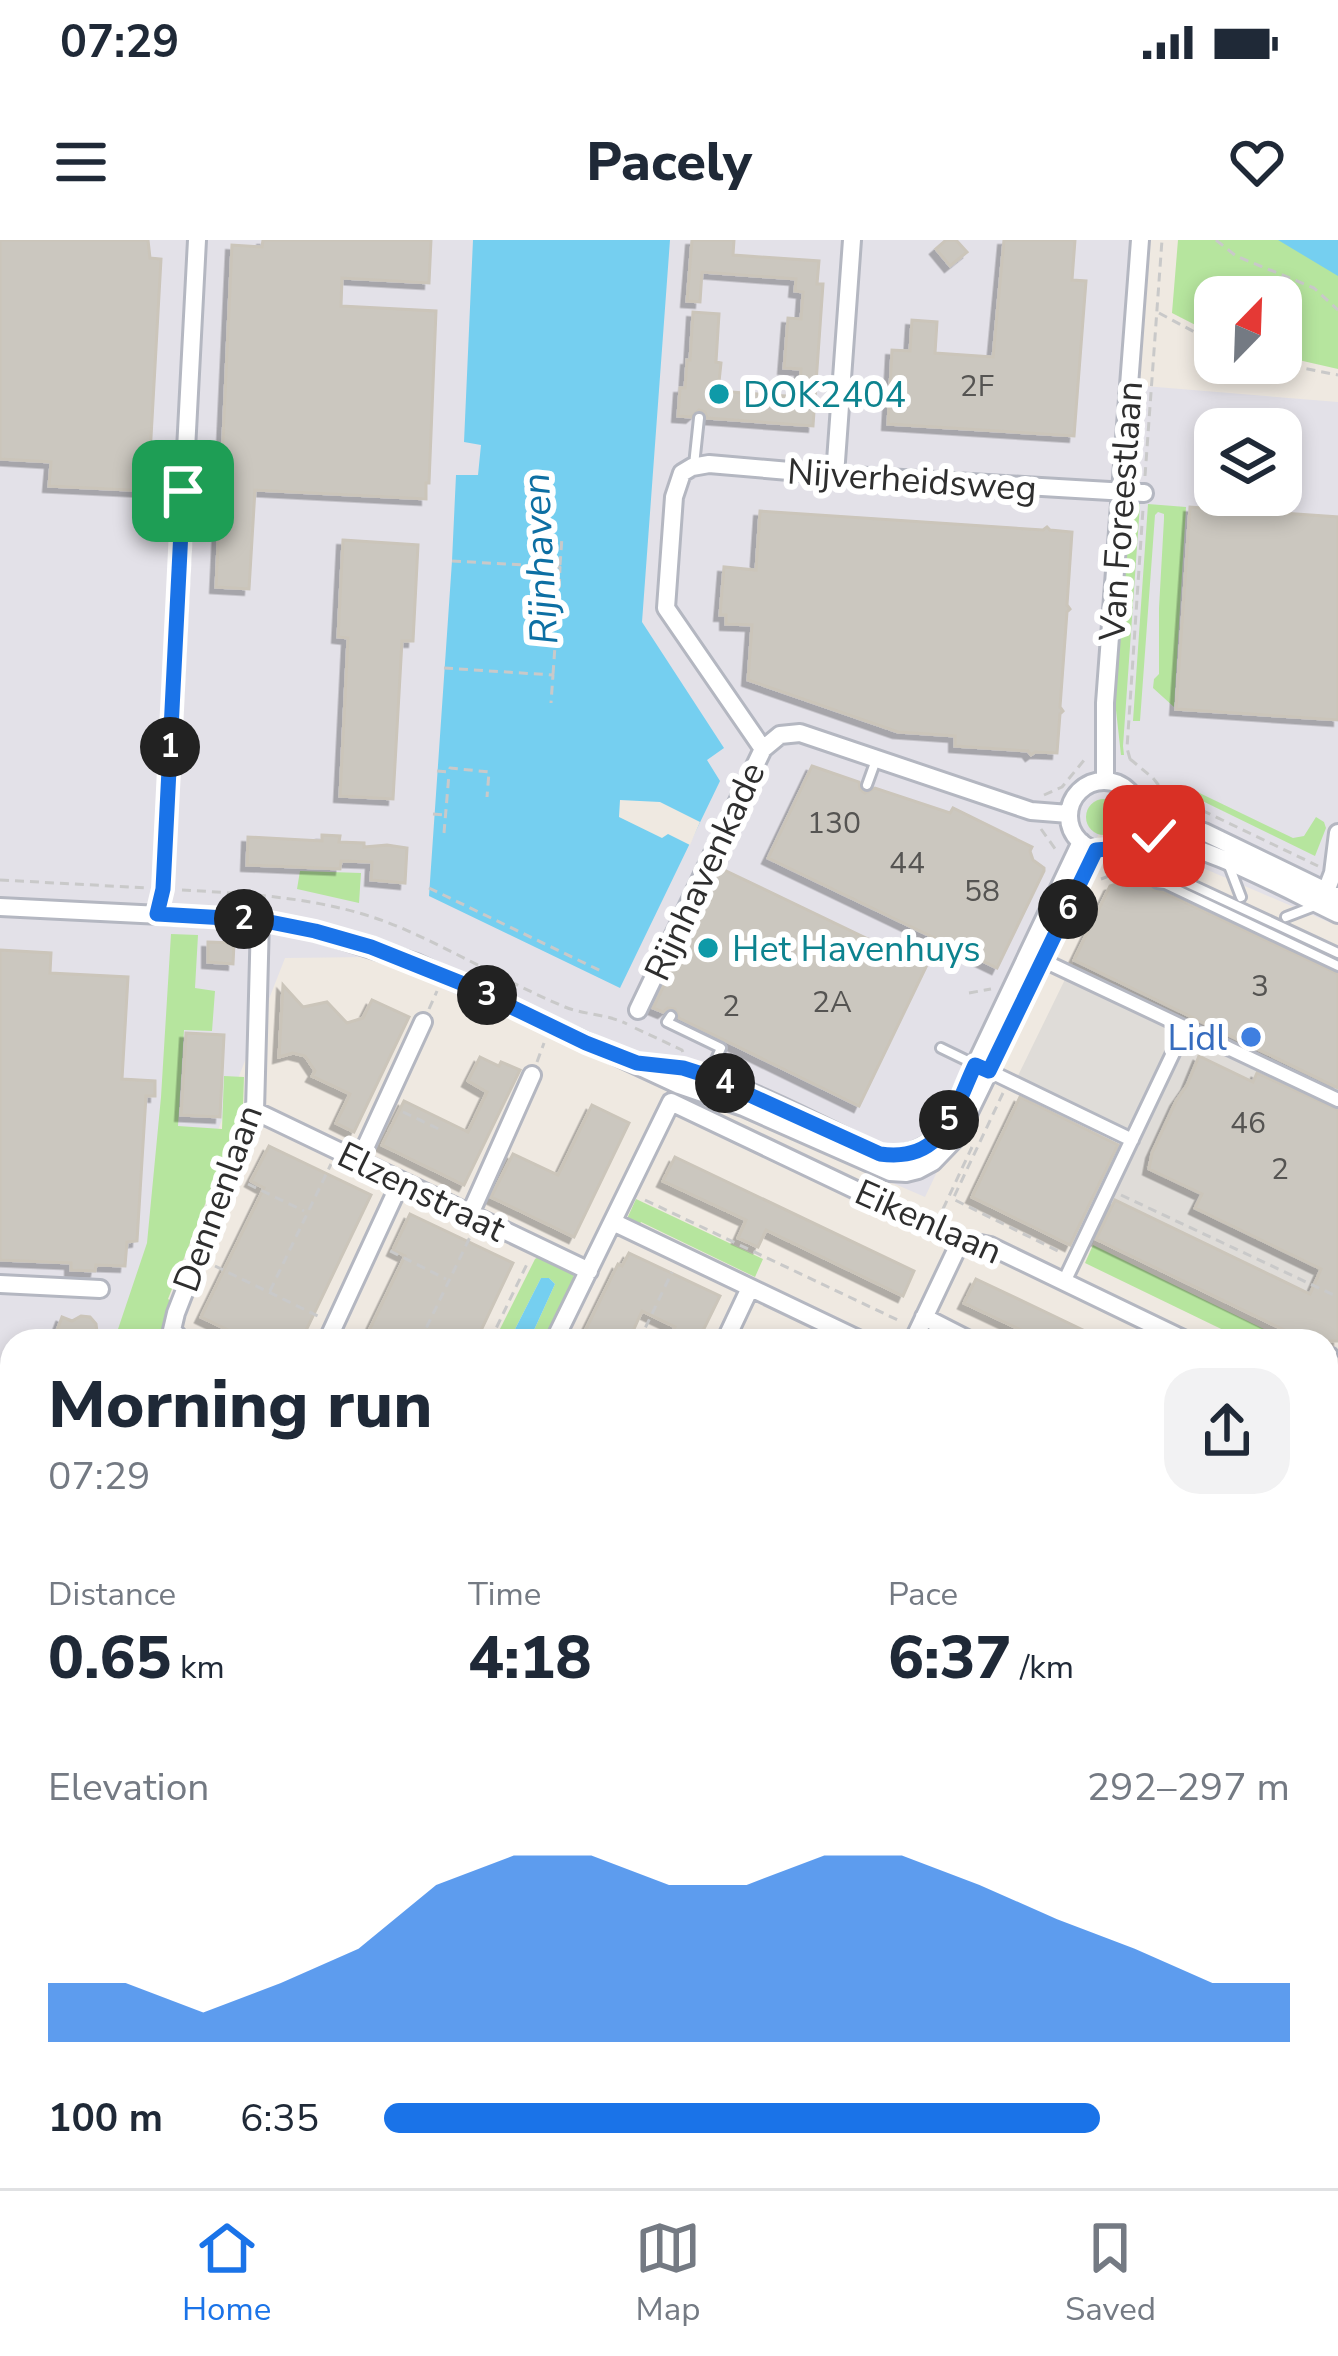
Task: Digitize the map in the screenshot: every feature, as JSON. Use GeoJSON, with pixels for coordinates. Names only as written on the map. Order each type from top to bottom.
{"type":"FeatureCollection","features":[{"type":"Feature","properties":{"kind":"street"},"geometry":{"type":"LineString","coordinates":[[157,914],[163,889],[197,240]]}},
{"type":"Feature","properties":{"kind":"street"},"geometry":{"type":"LineString","coordinates":[[835,476],[852,240]]}},
{"type":"Feature","properties":{"kind":"street","name":"Van Foreestlaan"},"geometry":{"type":"LineString","coordinates":[[1105,781],[1105,703],[1140,240]]}},
{"type":"Feature","properties":{"kind":"street","name":"Nijverheidsweg"},"geometry":{"type":"LineString","coordinates":[[688,470],[710,464],[1144,494]]}},
{"type":"Feature","properties":{"kind":"street","name":"Rijnhavenkade"},"geometry":{"type":"LineString","coordinates":[[638,1010],[763,749],[666,608],[674,496],[688,470]]}},
{"type":"Feature","properties":{"kind":"street"},"geometry":{"type":"LineString","coordinates":[[763,749],[780,735],[800,734],[1030,812],[1069,814]]}},
{"type":"Feature","properties":{"kind":"street"},"geometry":{"type":"LineString","coordinates":[[1105,781],[1129,791],[1140,814],[1135,833],[1120,848],[1088,846],[1073,832],[1069,814],[1073,801],[1092,783],[1105,781]]}},
{"type":"Feature","properties":{"kind":"street"},"geometry":{"type":"LineString","coordinates":[[1140,814],[1204,832],[1329,891]]}},
{"type":"Feature","properties":{"kind":"street"},"geometry":{"type":"LineString","coordinates":[[1338,832],[1329,891],[1338,914]]}},
{"type":"Feature","properties":{"kind":"street"},"geometry":{"type":"LineString","coordinates":[[1135,833],[1189,844],[1227,861],[1329,891]]}},
{"type":"Feature","properties":{"kind":"street"},"geometry":{"type":"LineString","coordinates":[[0,907],[260,920],[315,931],[416,963],[679,1085],[743,1107],[874,1167],[906,1174],[933,1162],[957,1137],[995,1074],[1036,957],[1089,876],[1088,846]]}},
{"type":"Feature","properties":{"kind":"street","name":"Dennenlaan"},"geometry":{"type":"LineString","coordinates":[[177,1329],[176,1313],[255,1111],[260,920]]}},
{"type":"Feature","properties":{"kind":"street"},"geometry":{"type":"LineString","coordinates":[[1036,957],[1338,1100]]}},
{"type":"Feature","properties":{"kind":"street"},"geometry":{"type":"LineString","coordinates":[[359,1161],[423,1022]]}},
{"type":"Feature","properties":{"kind":"street"},"geometry":{"type":"LineString","coordinates":[[1064,1282],[1185,1028]]}},
{"type":"Feature","properties":{"kind":"street"},"geometry":{"type":"LineString","coordinates":[[637,1063],[708,1076],[880,1154],[896,1156],[915,1153],[942,1135],[995,1074]]}},
{"type":"Feature","properties":{"kind":"street"},"geometry":{"type":"LineString","coordinates":[[995,1074],[1132,1140]]}},
{"type":"Feature","properties":{"kind":"street"},"geometry":{"type":"LineString","coordinates":[[474,1216],[532,1075]]}},
{"type":"Feature","properties":{"kind":"street","name":"Eikenlaan"},"geometry":{"type":"LineString","coordinates":[[627,1191],[671,1102],[961,1240],[991,1246],[1161,1329]]}},
{"type":"Feature","properties":{"kind":"street","name":"Elzenstraat"},"geometry":{"type":"LineString","coordinates":[[255,1111],[589,1271]]}},
{"type":"Feature","properties":{"kind":"street"},"geometry":{"type":"LineString","coordinates":[[333,1329],[401,1181]]}},
{"type":"Feature","properties":{"kind":"street"},"geometry":{"type":"LineString","coordinates":[[560,1329],[627,1191]]}},
{"type":"Feature","properties":{"kind":"street"},"geometry":{"type":"LineString","coordinates":[[613,1222],[837,1329]]}},
{"type":"Feature","properties":{"kind":"street"},"geometry":{"type":"LineString","coordinates":[[919,1329],[961,1240]]}},
{"type":"Feature","properties":{"kind":"street"},"geometry":{"type":"LineString","coordinates":[[0,1283],[100,1289]]}},
{"type":"Feature","properties":{"kind":"street"},"geometry":{"type":"LineString","coordinates":[[730,1329],[750,1288]]}},
{"type":"Feature","properties":{"kind":"lane"},"geometry":{"type":"LineString","coordinates":[[688,470],[699,418]]}},
{"type":"Feature","properties":{"kind":"lane"},"geometry":{"type":"LineString","coordinates":[[867,785],[876,759]]}},
{"type":"Feature","properties":{"kind":"lane"},"geometry":{"type":"LineString","coordinates":[[1227,861],[1241,897]]}},
{"type":"Feature","properties":{"kind":"lane"},"geometry":{"type":"LineString","coordinates":[[1144,877],[1164,872],[1338,952]]}},
{"type":"Feature","properties":{"kind":"lane"},"geometry":{"type":"LineString","coordinates":[[1157,883],[1338,966]]}},
{"type":"Feature","properties":{"kind":"lane"},"geometry":{"type":"LineString","coordinates":[[1286,917],[1329,891]]}},
{"type":"Feature","properties":{"kind":"lane"},"geometry":{"type":"LineString","coordinates":[[1262,932],[1276,923]]}},
{"type":"Feature","properties":{"kind":"lane"},"geometry":{"type":"LineString","coordinates":[[670,1016],[667,1022],[721,1048],[708,1076]]}},
{"type":"Feature","properties":{"kind":"lane"},"geometry":{"type":"LineString","coordinates":[[941,1048],[995,1074]]}},
{"type":"Feature","properties":{"kind":"path"},"geometry":{"type":"LineString","coordinates":[[1216,240],[1236,256],[1314,288],[1338,310]]}},
{"type":"Feature","properties":{"kind":"path"},"geometry":{"type":"LineString","coordinates":[[1157,312],[1194,332]]}},
{"type":"Feature","properties":{"kind":"path"},"geometry":{"type":"LineString","coordinates":[[1302,368],[1338,375]]}},
{"type":"Feature","properties":{"kind":"path"},"geometry":{"type":"LineString","coordinates":[[559,595],[562,537]]}},
{"type":"Feature","properties":{"kind":"path"},"geometry":{"type":"LineString","coordinates":[[452,561],[560,567]]}},
{"type":"Feature","properties":{"kind":"path"},"geometry":{"type":"LineString","coordinates":[[551,704],[555,646]]}},
{"type":"Feature","properties":{"kind":"path"},"geometry":{"type":"LineString","coordinates":[[445,668],[553,675]]}},
{"type":"Feature","properties":{"kind":"path"},"geometry":{"type":"LineString","coordinates":[[1001,800],[1044,795],[1062,787],[1086,758],[1130,759],[1164,792],[1329,891]]}},
{"type":"Feature","properties":{"kind":"path"},"geometry":{"type":"LineString","coordinates":[[444,833],[450,768],[490,772],[487,797]]}},
{"type":"Feature","properties":{"kind":"path"},"geometry":{"type":"LineString","coordinates":[[436,771],[449,772]]}},
{"type":"Feature","properties":{"kind":"path"},"geometry":{"type":"LineString","coordinates":[[1164,792],[1166,820]]}},
{"type":"Feature","properties":{"kind":"path"},"geometry":{"type":"LineString","coordinates":[[434,814],[446,815]]}},
{"type":"Feature","properties":{"kind":"path"},"geometry":{"type":"LineString","coordinates":[[1028,824],[1042,829],[1064,861],[1089,876],[1138,865]]}},
{"type":"Feature","properties":{"kind":"path"},"geometry":{"type":"LineString","coordinates":[[429,888],[603,972]]}},
{"type":"Feature","properties":{"kind":"path"},"geometry":{"type":"LineString","coordinates":[[423,1022],[438,989]]}},
{"type":"Feature","properties":{"kind":"path"},"geometry":{"type":"LineString","coordinates":[[457,1000],[491,1020]]}},
{"type":"Feature","properties":{"kind":"path"},"geometry":{"type":"LineString","coordinates":[[934,1227],[995,1074]]}},
{"type":"Feature","properties":{"kind":"path"},"geometry":{"type":"LineString","coordinates":[[995,1074],[953,1199],[1076,1258]]}},
{"type":"Feature","properties":{"kind":"path"},"geometry":{"type":"LineString","coordinates":[[385,1103],[442,1131]]}},
{"type":"Feature","properties":{"kind":"path"},"geometry":{"type":"LineString","coordinates":[[269,1292],[337,1150]]}},
{"type":"Feature","properties":{"kind":"path"},"geometry":{"type":"LineString","coordinates":[[230,1176],[307,1213]]}},
{"type":"Feature","properties":{"kind":"path"},"geometry":{"type":"LineString","coordinates":[[1108,1189],[1338,1297]]}},
{"type":"Feature","properties":{"kind":"path"},"geometry":{"type":"LineString","coordinates":[[627,1191],[917,1329]]}},
{"type":"Feature","properties":{"kind":"path"},"geometry":{"type":"LineString","coordinates":[[426,1329],[474,1216]]}},
{"type":"Feature","properties":{"kind":"path"},"geometry":{"type":"LineString","coordinates":[[373,1243],[449,1280]]}},
{"type":"Feature","properties":{"kind":"path"},"geometry":{"type":"LineString","coordinates":[[496,1329],[536,1246]]}},
{"type":"Feature","properties":{"kind":"path"},"geometry":{"type":"LineString","coordinates":[[645,1329],[680,1254]]}},
{"type":"Feature","properties":{"kind":"path"},"geometry":{"type":"LineString","coordinates":[[197,1258],[269,1292],[325,1329]]}},
{"type":"Feature","properties":{"kind":"shaded area","name":"Rijnhaven"},"geometry":{"type":"Polygon","coordinates":[[[0,240],[1139,240],[1132,385],[1338,402],[1338,901],[1331,923],[1103,825],[925,1197],[369,957],[285,958],[177,1235],[134,1329],[0,1329],[0,240]]]}},
{"type":"Feature","properties":{"kind":"shaded area"},"geometry":{"type":"Polygon","coordinates":[[[1074,961],[1338,1088],[1338,1110],[1258,1072],[1253,1082],[1200,1056],[1146,1167],[1188,1187],[1215,1132],[1321,1269],[1338,1307],[1115,1201],[1084,1260],[1070,1253],[1122,1144],[1011,1090],[1074,961]]]}},
{"type":"Feature","properties":{"kind":"green space"},"geometry":{"type":"Polygon","coordinates":[[[1178,240],[1338,240],[1338,369],[1302,361],[1302,276],[1194,276],[1194,324],[1172,313],[1178,240]]]}},
{"type":"Feature","properties":{"kind":"green space"},"geometry":{"type":"Polygon","coordinates":[[[1140,504],[1121,755],[1114,692],[1127,513],[1140,504]]]}},
{"type":"Feature","properties":{"kind":"green space"},"geometry":{"type":"Polygon","coordinates":[[[1148,504],[1186,507],[1174,707],[1153,688],[1159,674],[1164,519],[1158,512],[1140,721],[1133,721],[1148,504]]]}},
{"type":"Feature","properties":{"kind":"green space"},"geometry":{"type":"Polygon","coordinates":[[[1185,786],[1293,838],[1304,836],[1316,817],[1326,828],[1315,856],[1182,791],[1185,786]]]}},
{"type":"Feature","properties":{"kind":"green space"},"geometry":{"type":"Polygon","coordinates":[[[1104,799],[1117,804],[1122,817],[1117,830],[1104,835],[1091,830],[1086,817],[1091,804],[1104,799]]]}},
{"type":"Feature","properties":{"kind":"green space"},"geometry":{"type":"Polygon","coordinates":[[[300,871],[361,873],[359,903],[297,889],[300,871]]]}},
{"type":"Feature","properties":{"kind":"green space"},"geometry":{"type":"Polygon","coordinates":[[[171,934],[198,935],[195,988],[215,991],[212,1031],[184,1030],[178,1126],[222,1129],[224,1076],[244,1077],[243,1107],[168,1299],[174,1303],[165,1329],[118,1329],[147,1243],[171,934]]]}},
{"type":"Feature","properties":{"kind":"green space"},"geometry":{"type":"Polygon","coordinates":[[[636,1199],[763,1259],[755,1277],[641,1222],[638,1227],[626,1221],[636,1199]]]}},
{"type":"Feature","properties":{"kind":"green space"},"geometry":{"type":"Polygon","coordinates":[[[1093,1245],[1264,1329],[1221,1329],[1085,1263],[1093,1245]]]}},
{"type":"Feature","properties":{"kind":"green space"},"geometry":{"type":"Polygon","coordinates":[[[540,1256],[574,1271],[550,1329],[534,1329],[555,1284],[541,1278],[515,1329],[500,1329],[540,1256]]]}},
{"type":"Feature","properties":{"kind":"water"},"geometry":{"type":"Polygon","coordinates":[[[473,240],[670,240],[642,622],[724,748],[707,760],[720,781],[620,988],[429,896],[456,475],[478,475],[481,445],[464,442],[473,240]]]}},
{"type":"Feature","properties":{"kind":"water"},"geometry":{"type":"Polygon","coordinates":[[[1278,240],[1338,240],[1338,276],[1278,240]]]}},
{"type":"Feature","properties":{"kind":"water"},"geometry":{"type":"Polygon","coordinates":[[[541,1278],[549,1278],[555,1284],[534,1329],[515,1329],[541,1278]]]}},
{"type":"Feature","properties":{"kind":"pier"},"geometry":{"type":"Polygon","coordinates":[[[620,800],[660,802],[700,822],[690,845],[668,834],[662,838],[619,817],[620,800]]]}},
{"type":"Feature","properties":{"kind":"building"},"geometry":{"type":"Polygon","coordinates":[[[0,240],[148,240],[150,258],[161,259],[148,491],[49,486],[51,462],[0,459],[0,240]]]}},
{"type":"Feature","properties":{"kind":"building"},"geometry":{"type":"Polygon","coordinates":[[[263,240],[431,240],[429,283],[342,278],[341,306],[436,311],[429,483],[426,499],[255,490],[249,589],[216,587],[232,245],[262,247],[263,240]]]}},
{"type":"Feature","properties":{"kind":"building"},"geometry":{"type":"Polygon","coordinates":[[[692,240],[734,240],[733,255],[819,261],[817,284],[823,284],[813,426],[707,418],[699,410],[691,417],[678,416],[680,388],[685,388],[690,360],[693,312],[719,314],[718,391],[799,397],[801,369],[784,368],[788,318],[801,319],[803,292],[795,291],[796,279],[702,272],[700,302],[687,301],[692,240]]]}},
{"type":"Feature","properties":{"kind":"building"},"geometry":{"type":"Polygon","coordinates":[[[946,240],[956,240],[967,252],[950,266],[936,249],[946,240]]]}},
{"type":"Feature","properties":{"kind":"building"},"geometry":{"type":"Polygon","coordinates":[[[1004,240],[1075,240],[1072,280],[1086,281],[1074,436],[888,424],[892,350],[910,351],[912,320],[937,322],[935,353],[993,357],[1004,240]]]}},
{"type":"Feature","properties":{"kind":"building"},"geometry":{"type":"Polygon","coordinates":[[[1190,507],[1194,516],[1338,517],[1338,720],[1176,709],[1190,507]]]}},
{"type":"Feature","properties":{"kind":"building"},"geometry":{"type":"Polygon","coordinates":[[[760,511],[1072,532],[1057,753],[1031,755],[1028,751],[955,746],[955,736],[898,732],[748,680],[752,625],[726,624],[726,615],[720,615],[724,567],[756,570],[760,511]]]}},
{"type":"Feature","properties":{"kind":"building"},"geometry":{"type":"Polygon","coordinates":[[[343,540],[418,545],[413,641],[402,641],[393,799],[340,796],[348,638],[338,637],[343,540]]]}},
{"type":"Feature","properties":{"kind":"building"},"geometry":{"type":"Polygon","coordinates":[[[812,766],[859,782],[865,793],[875,788],[950,813],[953,808],[1032,847],[1033,860],[1044,871],[997,968],[768,858],[812,766]]]}},
{"type":"Feature","properties":{"kind":"building"},"geometry":{"type":"Polygon","coordinates":[[[322,835],[340,836],[339,842],[364,843],[364,847],[407,848],[405,883],[371,880],[372,862],[341,861],[340,869],[247,865],[248,837],[322,841],[322,835]]]}},
{"type":"Feature","properties":{"kind":"building"},"geometry":{"type":"Polygon","coordinates":[[[720,868],[926,967],[859,1106],[679,1018],[675,1009],[653,1008],[720,868]]]}},
{"type":"Feature","properties":{"kind":"building"},"geometry":{"type":"Polygon","coordinates":[[[1136,878],[1140,884],[1149,884],[1153,890],[1338,974],[1338,1088],[1074,960],[1110,886],[1136,878]]]}},
{"type":"Feature","properties":{"kind":"building"},"geometry":{"type":"Polygon","coordinates":[[[208,942],[234,943],[233,964],[208,962],[208,942]]]}},
{"type":"Feature","properties":{"kind":"building"},"geometry":{"type":"Polygon","coordinates":[[[0,950],[51,953],[50,973],[128,977],[122,1079],[155,1081],[155,1096],[146,1096],[137,1241],[127,1242],[125,1266],[71,1270],[71,1263],[0,1260],[0,950]]]}},
{"type":"Feature","properties":{"kind":"building"},"geometry":{"type":"Polygon","coordinates":[[[283,985],[303,1007],[327,1002],[347,1023],[363,1018],[372,1000],[409,1017],[354,1132],[336,1123],[350,1094],[312,1076],[315,1071],[305,1056],[279,1057],[283,985]]]}},
{"type":"Feature","properties":{"kind":"building"},"geometry":{"type":"Polygon","coordinates":[[[186,1033],[224,1035],[220,1117],[181,1115],[186,1033]]]}},
{"type":"Feature","properties":{"kind":"building"},"geometry":{"type":"Polygon","coordinates":[[[1199,1056],[1253,1082],[1257,1073],[1338,1110],[1338,1329],[1282,1329],[1096,1239],[1115,1200],[1310,1294],[1321,1269],[1195,1208],[1202,1194],[1149,1169],[1152,1153],[1199,1056]]]}},
{"type":"Feature","properties":{"kind":"building"},"geometry":{"type":"Polygon","coordinates":[[[480,1057],[520,1070],[464,1185],[382,1145],[404,1101],[468,1132],[487,1092],[468,1081],[480,1057]]]}},
{"type":"Feature","properties":{"kind":"building"},"geometry":{"type":"Polygon","coordinates":[[[1020,1097],[1118,1145],[1070,1245],[972,1197],[1020,1097]]]}},
{"type":"Feature","properties":{"kind":"building"},"geometry":{"type":"Polygon","coordinates":[[[592,1105],[629,1123],[574,1237],[491,1197],[513,1154],[558,1175],[592,1105]]]}},
{"type":"Feature","properties":{"kind":"building"},"geometry":{"type":"Polygon","coordinates":[[[269,1146],[371,1195],[307,1329],[226,1329],[201,1317],[264,1188],[251,1181],[269,1146]]]}},
{"type":"Feature","properties":{"kind":"building"},"geometry":{"type":"Polygon","coordinates":[[[675,1157],[914,1271],[903,1296],[766,1230],[758,1247],[738,1238],[746,1220],[663,1181],[675,1157]]]}},
{"type":"Feature","properties":{"kind":"building"},"geometry":{"type":"Polygon","coordinates":[[[410,1214],[513,1263],[482,1329],[370,1329],[405,1256],[393,1250],[410,1214]]]}},
{"type":"Feature","properties":{"kind":"building"},"geometry":{"type":"Polygon","coordinates":[[[629,1253],[720,1296],[704,1329],[674,1329],[642,1311],[634,1329],[586,1329],[618,1264],[622,1266],[629,1253]]]}},
{"type":"Feature","properties":{"kind":"building"},"geometry":{"type":"Polygon","coordinates":[[[976,1279],[1081,1329],[1019,1329],[964,1303],[976,1279]]]}},
{"type":"Feature","properties":{"kind":"building"},"geometry":{"type":"Polygon","coordinates":[[[62,1317],[72,1321],[90,1317],[97,1329],[58,1329],[62,1317]]]}},
{"type":"Feature","properties":{"kind":"place","name":"DOK2404"},"geometry":{"type":"Point","coordinates":[719,394]}},
{"type":"Feature","properties":{"kind":"place","name":"Het Havenhuys"},"geometry":{"type":"Point","coordinates":[708,948]}},
{"type":"Feature","properties":{"kind":"place","name":"Lidl"},"geometry":{"type":"Point","coordinates":[1251,1037]}},
{"type":"Feature","properties":{"kind":"route"},"geometry":{"type":"LineString","coordinates":[[183,491],[163,889],[157,914],[260,920],[371,947],[466,985],[586,1043],[637,1063],[708,1076],[880,1154],[896,1156],[915,1153],[942,1135],[975,1065],[989,1071],[1096,850],[1120,848],[1135,833],[1154,836]]}}]}
